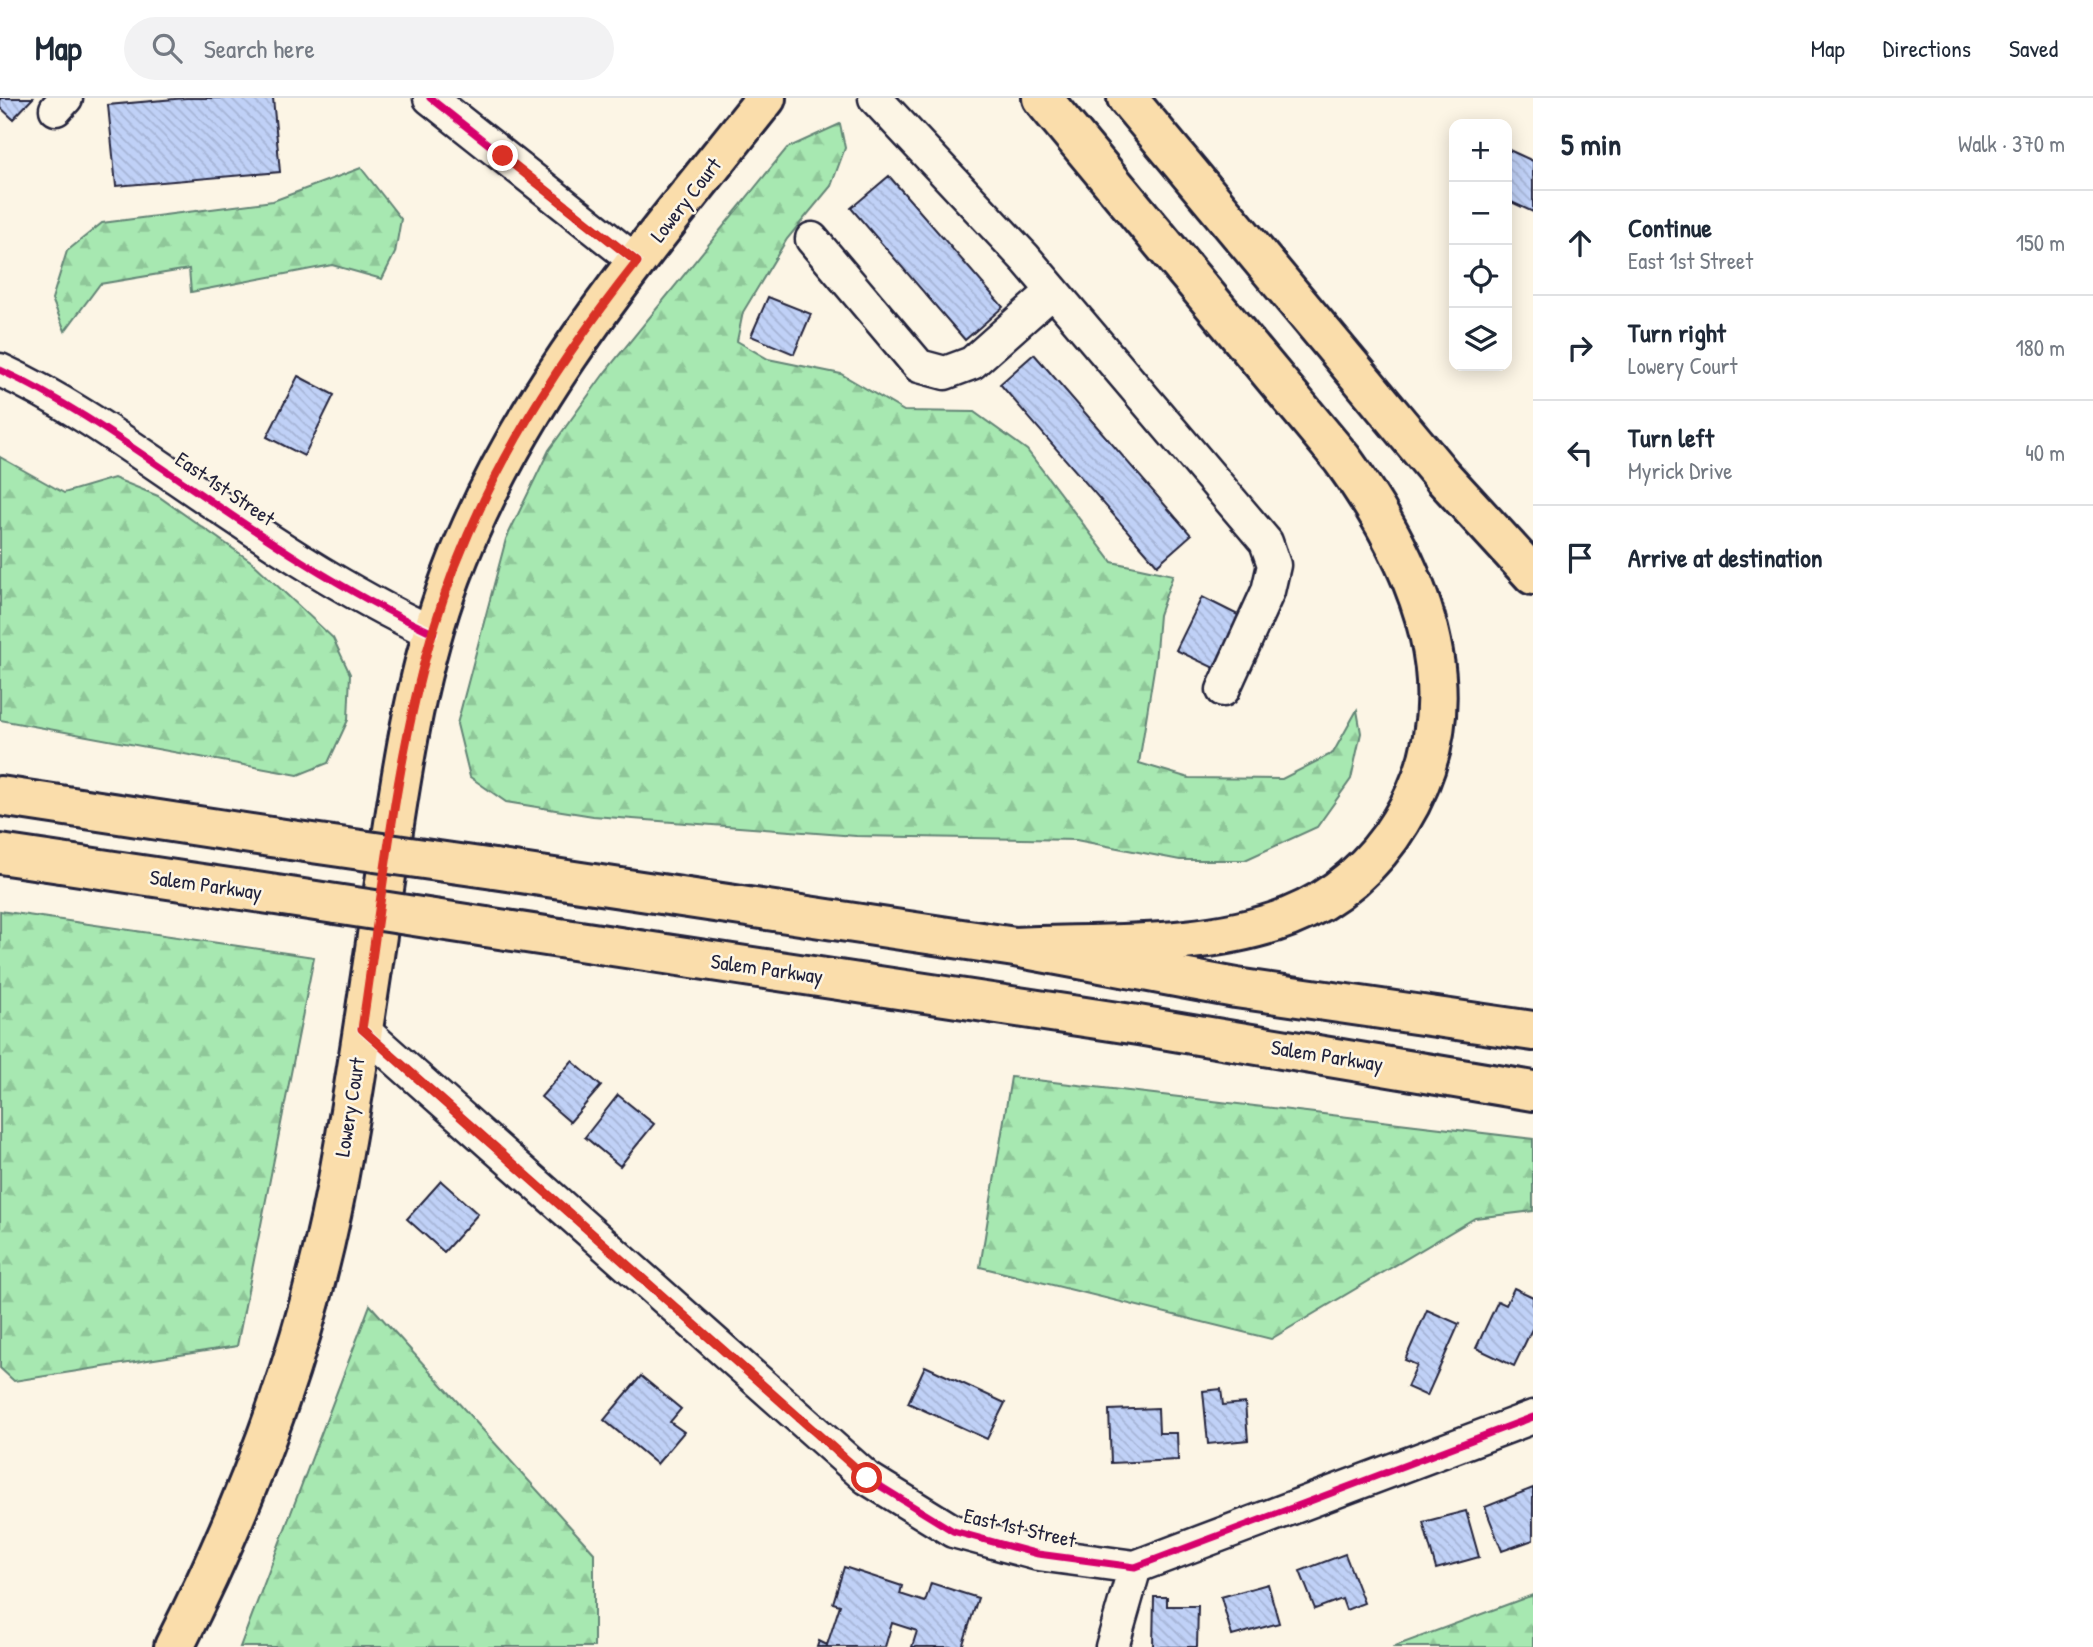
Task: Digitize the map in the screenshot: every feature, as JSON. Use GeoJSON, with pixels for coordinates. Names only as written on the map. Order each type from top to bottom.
{"type":"FeatureCollection","features":[{"type":"Feature","properties":{"kind":"main road","name":"Lowery Court"},"geometry":{"type":"LineString","coordinates":[[174,1647],[236,1521],[288,1381],[330,1226],[406,743],[433,633],[473,524],[527,417],[559,366],[766,98]]}},
{"type":"Feature","properties":{"kind":"main road"},"geometry":{"type":"LineString","coordinates":[[1015,947],[1228,933],[1291,916],[1319,902],[1345,885],[1390,838],[1409,807],[1433,744],[1437,708],[1430,636],[1421,602],[1409,569],[1367,493],[1334,448],[1041,98]]}},
{"type":"Feature","properties":{"kind":"main road"},"geometry":{"type":"LineString","coordinates":[[1128,98],[1443,477],[1533,575]]}},
{"type":"Feature","properties":{"kind":"main road"},"geometry":{"type":"LineString","coordinates":[[0,796],[1015,947],[1236,988],[1533,1031]]}},
{"type":"Feature","properties":{"kind":"main road","name":"Salem Parkway"},"geometry":{"type":"LineString","coordinates":[[0,854],[1152,1027],[1533,1091]]}},
{"type":"Feature","properties":{"kind":"street"},"geometry":{"type":"LineString","coordinates":[[430,98],[637,262]]}},
{"type":"Feature","properties":{"kind":"street"},"geometry":{"type":"LineString","coordinates":[[875,98],[1053,291],[1257,532],[1272,554],[1274,565],[1268,591],[1223,690]]}},
{"type":"Feature","properties":{"kind":"street"},"geometry":{"type":"LineString","coordinates":[[812,239],[919,366],[945,373],[972,363],[1053,291]]}},
{"type":"Feature","properties":{"kind":"street","name":"East 1st Street"},"geometry":{"type":"LineString","coordinates":[[0,370],[90,418],[317,572],[387,612],[433,633]]}},
{"type":"Feature","properties":{"kind":"street","name":"East 1st Street"},"geometry":{"type":"LineString","coordinates":[[362,1029],[867,1478],[953,1531],[1038,1554],[1135,1567],[1533,1417]]}},
{"type":"Feature","properties":{"kind":"street"},"geometry":{"type":"LineString","coordinates":[[1112,1647],[1135,1567]]}},
{"type":"Feature","properties":{"kind":"green space"},"geometry":{"type":"Polygon","coordinates":[[[840,124],[845,148],[831,186],[787,239],[743,312],[737,341],[768,359],[841,374],[904,411],[974,412],[1027,450],[1112,562],[1173,575],[1159,615],[1155,663],[1139,763],[1189,778],[1282,779],[1333,753],[1357,710],[1361,733],[1351,779],[1317,827],[1245,860],[1180,860],[1076,840],[856,836],[593,816],[506,802],[470,777],[457,724],[506,539],[549,450],[606,371],[787,148],[840,124]]]}},
{"type":"Feature","properties":{"kind":"green space"},"geometry":{"type":"Polygon","coordinates":[[[361,168],[401,219],[395,253],[382,279],[332,265],[191,292],[189,269],[100,284],[65,331],[52,299],[67,251],[102,223],[273,201],[361,168]]]}},
{"type":"Feature","properties":{"kind":"green space"},"geometry":{"type":"Polygon","coordinates":[[[0,457],[64,493],[114,478],[158,496],[252,562],[333,638],[350,674],[348,720],[328,763],[298,775],[0,720],[0,457]]]}},
{"type":"Feature","properties":{"kind":"green space"},"geometry":{"type":"Polygon","coordinates":[[[0,911],[314,957],[237,1346],[14,1381],[0,1368],[0,911]]]}},
{"type":"Feature","properties":{"kind":"green space"},"geometry":{"type":"Polygon","coordinates":[[[1011,1077],[1533,1139],[1533,1211],[1475,1218],[1271,1339],[980,1267],[1011,1077]]]}},
{"type":"Feature","properties":{"kind":"green space"},"geometry":{"type":"Polygon","coordinates":[[[370,1305],[594,1553],[594,1647],[240,1647],[370,1305]]]}},
{"type":"Feature","properties":{"kind":"green space"},"geometry":{"type":"Polygon","coordinates":[[[1533,1595],[1533,1647],[1394,1647],[1395,1646],[1533,1595]]]}},
{"type":"Feature","properties":{"kind":"building"},"geometry":{"type":"Polygon","coordinates":[[[0,98],[33,98],[13,119],[0,107],[0,98]]]}},
{"type":"Feature","properties":{"kind":"building"},"geometry":{"type":"Polygon","coordinates":[[[186,98],[273,98],[280,172],[116,186],[108,105],[186,98]]]}},
{"type":"Feature","properties":{"kind":"building"},"geometry":{"type":"Polygon","coordinates":[[[1512,151],[1533,161],[1533,212],[1512,202],[1512,151]]]}},
{"type":"Feature","properties":{"kind":"building"},"geometry":{"type":"Polygon","coordinates":[[[889,176],[1003,307],[965,340],[851,208],[889,176]]]}},
{"type":"Feature","properties":{"kind":"building"},"geometry":{"type":"Polygon","coordinates":[[[768,297],[811,314],[794,354],[751,336],[768,297]]]}},
{"type":"Feature","properties":{"kind":"building"},"geometry":{"type":"Polygon","coordinates":[[[1034,354],[1191,535],[1157,565],[1000,384],[1034,354]]]}},
{"type":"Feature","properties":{"kind":"building"},"geometry":{"type":"Polygon","coordinates":[[[298,376],[334,395],[304,456],[267,437],[298,376]]]}},
{"type":"Feature","properties":{"kind":"building"},"geometry":{"type":"Polygon","coordinates":[[[1202,597],[1240,616],[1214,668],[1176,650],[1202,597]]]}},
{"type":"Feature","properties":{"kind":"building"},"geometry":{"type":"Polygon","coordinates":[[[572,1061],[601,1086],[570,1122],[541,1097],[572,1061]]]}},
{"type":"Feature","properties":{"kind":"building"},"geometry":{"type":"Polygon","coordinates":[[[618,1095],[654,1124],[620,1166],[585,1137],[618,1095]]]}},
{"type":"Feature","properties":{"kind":"building"},"geometry":{"type":"Polygon","coordinates":[[[441,1181],[478,1214],[444,1252],[407,1219],[441,1181]]]}},
{"type":"Feature","properties":{"kind":"building"},"geometry":{"type":"Polygon","coordinates":[[[1514,1288],[1533,1297],[1533,1327],[1514,1366],[1476,1348],[1498,1301],[1506,1305],[1514,1288]]]}},
{"type":"Feature","properties":{"kind":"building"},"geometry":{"type":"Polygon","coordinates":[[[1427,1310],[1459,1324],[1427,1396],[1407,1387],[1417,1365],[1405,1360],[1427,1310]]]}},
{"type":"Feature","properties":{"kind":"building"},"geometry":{"type":"Polygon","coordinates":[[[925,1366],[1005,1403],[987,1439],[908,1403],[925,1366]]]}},
{"type":"Feature","properties":{"kind":"building"},"geometry":{"type":"Polygon","coordinates":[[[641,1376],[681,1409],[670,1422],[684,1432],[657,1464],[604,1420],[641,1376]]]}},
{"type":"Feature","properties":{"kind":"building"},"geometry":{"type":"Polygon","coordinates":[[[1221,1389],[1223,1405],[1245,1403],[1248,1440],[1208,1444],[1203,1391],[1221,1389]]]}},
{"type":"Feature","properties":{"kind":"building"},"geometry":{"type":"Polygon","coordinates":[[[1158,1408],[1159,1433],[1177,1433],[1178,1460],[1111,1463],[1109,1410],[1158,1408]]]}},
{"type":"Feature","properties":{"kind":"building"},"geometry":{"type":"Polygon","coordinates":[[[1533,1488],[1533,1540],[1502,1551],[1485,1507],[1533,1488]]]}},
{"type":"Feature","properties":{"kind":"building"},"geometry":{"type":"Polygon","coordinates":[[[1466,1511],[1479,1557],[1436,1569],[1423,1522],[1466,1511]]]}},
{"type":"Feature","properties":{"kind":"building"},"geometry":{"type":"Polygon","coordinates":[[[1345,1554],[1364,1603],[1346,1610],[1342,1599],[1315,1609],[1300,1571],[1345,1554]]]}},
{"type":"Feature","properties":{"kind":"building"},"geometry":{"type":"Polygon","coordinates":[[[844,1567],[902,1586],[900,1594],[925,1602],[931,1583],[978,1598],[962,1647],[912,1647],[917,1631],[892,1623],[885,1647],[817,1647],[819,1641],[827,1645],[840,1605],[833,1603],[844,1567]]]}},
{"type":"Feature","properties":{"kind":"building"},"geometry":{"type":"Polygon","coordinates":[[[1268,1584],[1279,1623],[1232,1636],[1221,1597],[1268,1584]]]}},
{"type":"Feature","properties":{"kind":"building"},"geometry":{"type":"Polygon","coordinates":[[[1154,1597],[1167,1597],[1167,1606],[1198,1606],[1197,1647],[1153,1647],[1154,1597]]]}},
{"type":"Feature","properties":{"kind":"cycle path"},"geometry":{"type":"LineString","coordinates":[[430,98],[637,262]]}},
{"type":"Feature","properties":{"kind":"cycle path"},"geometry":{"type":"LineString","coordinates":[[0,370],[91,420],[334,581],[433,633]]}},
{"type":"Feature","properties":{"kind":"cycle path"},"geometry":{"type":"LineString","coordinates":[[362,1029],[867,1478],[953,1531],[1038,1554],[1135,1567],[1533,1417]]}},
{"type":"Feature","properties":{"kind":"route"},"geometry":{"type":"LineString","coordinates":[[503,156],[637,262],[559,366],[527,417],[498,471],[451,578],[418,687],[406,743],[362,1029],[867,1478]]}}]}
